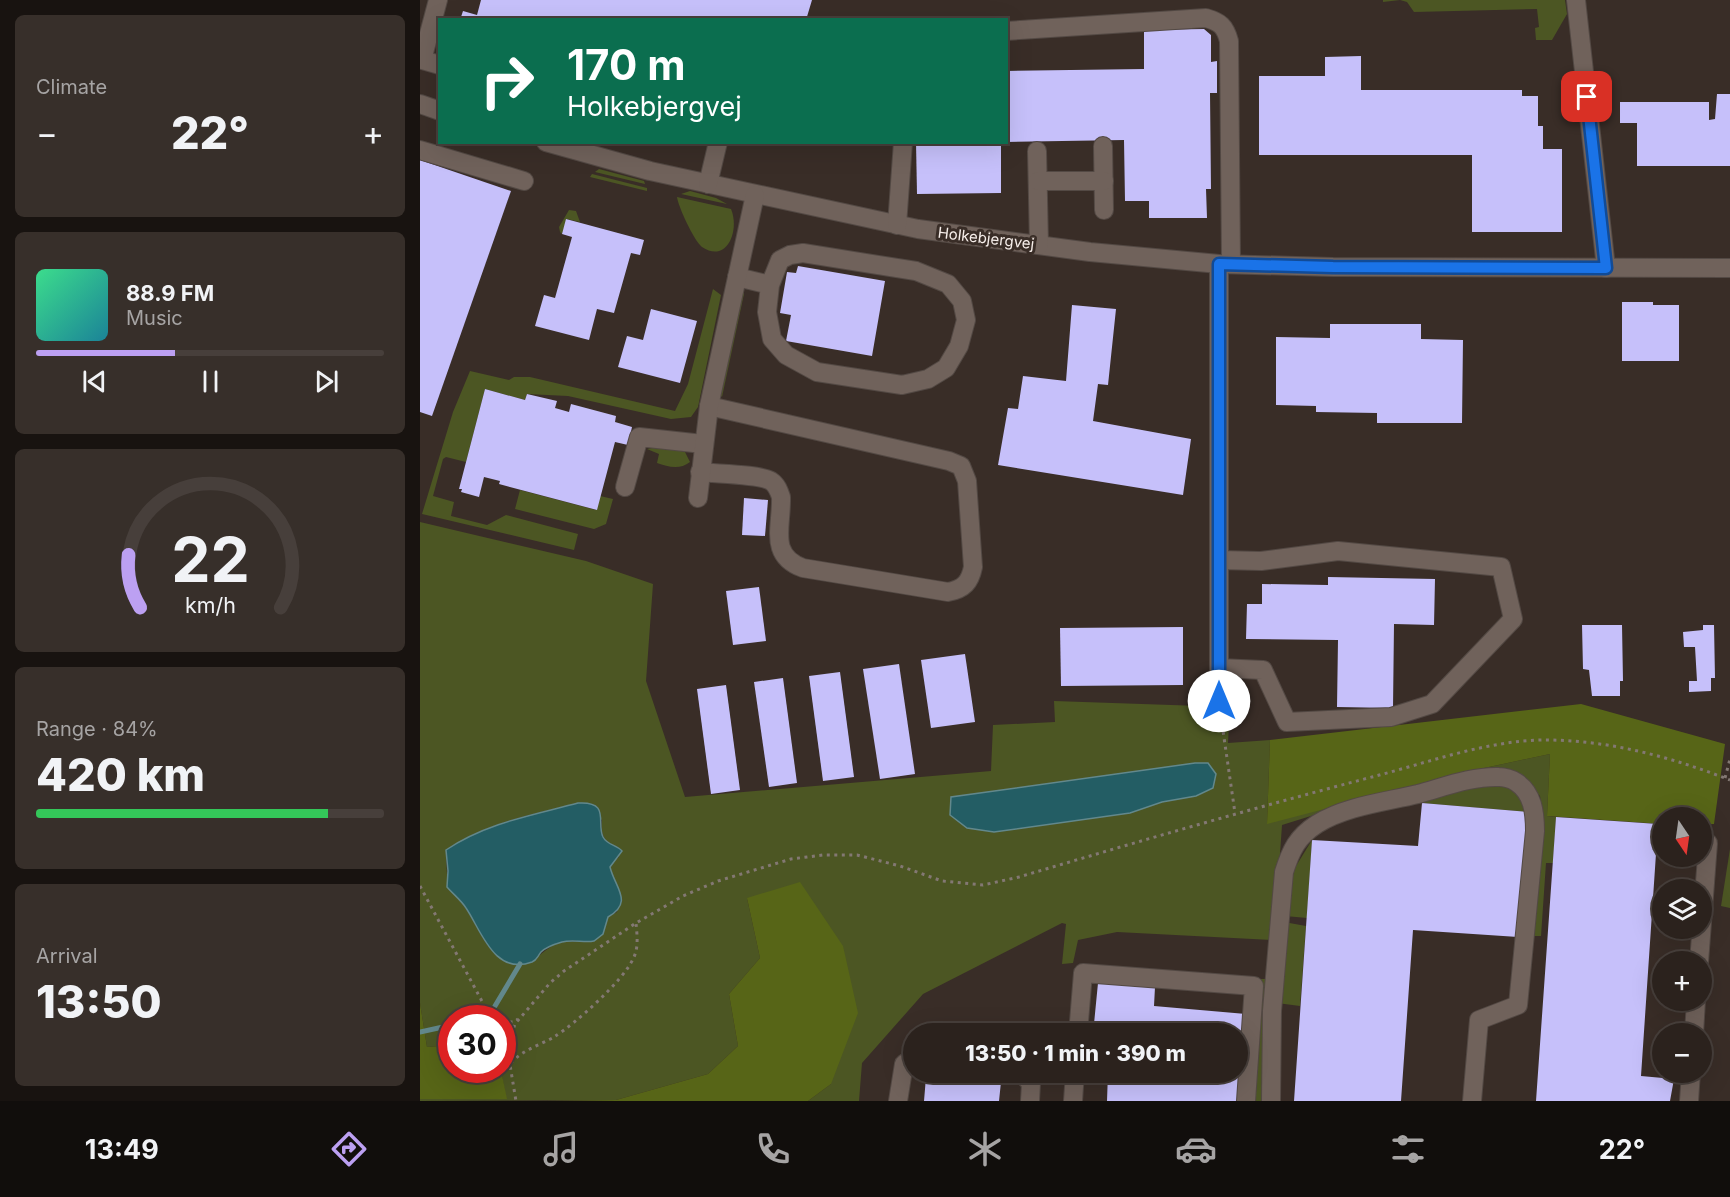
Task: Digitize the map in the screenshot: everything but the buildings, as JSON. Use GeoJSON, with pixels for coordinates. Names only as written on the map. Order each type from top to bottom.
{"type":"FeatureCollection","features":[{"type":"Feature","properties":{"kind":"street"},"geometry":{"type":"LineString","coordinates":[[438,0],[422,60],[438,64]]}},
{"type":"Feature","properties":{"kind":"street"},"geometry":{"type":"LineString","coordinates":[[1576,0],[1606,268]]}},
{"type":"Feature","properties":{"kind":"street"},"geometry":{"type":"LineString","coordinates":[[1008,31],[1206,18],[1220,22],[1227,31],[1229,41],[1219,560],[1219,701]]}},
{"type":"Feature","properties":{"kind":"street"},"geometry":{"type":"LineString","coordinates":[[420,104],[438,110]]}},
{"type":"Feature","properties":{"kind":"street","name":"Holkebjergvej"},"geometry":{"type":"LineString","coordinates":[[561,144],[584,147],[708,184],[755,195],[918,229],[1039,245],[1225,264],[1333,267],[1730,268]]}},
{"type":"Feature","properties":{"kind":"street"},"geometry":{"type":"LineString","coordinates":[[708,184],[718,144]]}},
{"type":"Feature","properties":{"kind":"street"},"geometry":{"type":"LineString","coordinates":[[897,225],[903,144]]}},
{"type":"Feature","properties":{"kind":"street"},"geometry":{"type":"LineString","coordinates":[[1103,146],[1104,210]]}},
{"type":"Feature","properties":{"kind":"street"},"geometry":{"type":"LineString","coordinates":[[420,150],[524,181]]}},
{"type":"Feature","properties":{"kind":"street"},"geometry":{"type":"LineString","coordinates":[[1037,151],[1039,245]]}},
{"type":"Feature","properties":{"kind":"street"},"geometry":{"type":"LineString","coordinates":[[1038,182],[1104,181]]}},
{"type":"Feature","properties":{"kind":"street"},"geometry":{"type":"LineString","coordinates":[[698,498],[709,406],[755,195]]}},
{"type":"Feature","properties":{"kind":"street"},"geometry":{"type":"LineString","coordinates":[[803,253],[916,272],[948,284],[962,301],[966,320],[959,346],[946,368],[928,380],[902,385],[817,372],[786,355],[772,339],[767,312],[770,285],[780,260],[790,255],[803,253]]}},
{"type":"Feature","properties":{"kind":"street"},"geometry":{"type":"LineString","coordinates":[[737,277],[770,285]]}},
{"type":"Feature","properties":{"kind":"street"},"geometry":{"type":"LineString","coordinates":[[700,472],[762,478],[772,482],[779,489],[781,497],[780,547],[784,557],[792,564],[803,568],[948,592],[957,590],[971,577],[973,567],[967,481],[961,466],[949,461],[709,406]]}},
{"type":"Feature","properties":{"kind":"street"},"geometry":{"type":"LineString","coordinates":[[625,487],[639,437],[704,444]]}},
{"type":"Feature","properties":{"kind":"street"},"geometry":{"type":"LineString","coordinates":[[1219,560],[1261,561],[1338,550],[1501,567],[1513,619],[1432,704],[1391,717],[1287,722],[1263,670],[1219,668]]}},
{"type":"Feature","properties":{"kind":"street"},"geometry":{"type":"LineString","coordinates":[[1271,1101],[1272,1011],[1284,872],[1291,850],[1305,833],[1344,812],[1460,782],[1500,776],[1515,781],[1531,800],[1535,816],[1535,831],[1518,1005],[1479,1020],[1472,1101]]}},
{"type":"Feature","properties":{"kind":"street"},"geometry":{"type":"LineString","coordinates":[[1700,951],[1706,867]]}},
{"type":"Feature","properties":{"kind":"street"},"geometry":{"type":"LineString","coordinates":[[1079,1023],[1083,973],[1254,986],[1248,1072]]}},
{"type":"Feature","properties":{"kind":"street"},"geometry":{"type":"LineString","coordinates":[[898,1101],[903,1070]]}},
{"type":"Feature","properties":{"kind":"street"},"geometry":{"type":"LineString","coordinates":[[1030,1101],[1031,1083]]}},
{"type":"Feature","properties":{"kind":"street"},"geometry":{"type":"LineString","coordinates":[[1073,1101],[1074,1083]]}},
{"type":"Feature","properties":{"kind":"street"},"geometry":{"type":"LineString","coordinates":[[1246,1101],[1247,1083]]}},
{"type":"Feature","properties":{"kind":"street"},"geometry":{"type":"LineString","coordinates":[[1689,1101],[1690,1083]]}},
{"type":"Feature","properties":{"kind":"path"},"geometry":{"type":"LineString","coordinates":[[1219,701],[1235,813]]}},
{"type":"Feature","properties":{"kind":"path"},"geometry":{"type":"LineString","coordinates":[[516,1023],[550,983],[564,971],[636,923],[683,896],[718,881],[791,860],[823,855],[857,855],[942,880],[983,885],[1019,877],[1235,813],[1490,746],[1543,740],[1590,742],[1640,750],[1730,780]]}},
{"type":"Feature","properties":{"kind":"path"},"geometry":{"type":"LineString","coordinates":[[1725,778],[1730,759]]}},
{"type":"Feature","properties":{"kind":"path"},"geometry":{"type":"LineString","coordinates":[[420,886],[485,1005]]}},
{"type":"Feature","properties":{"kind":"path"},"geometry":{"type":"LineString","coordinates":[[516,1057],[556,1036],[606,994],[633,960],[638,939],[636,923]]}},
{"type":"Feature","properties":{"kind":"path"},"geometry":{"type":"LineString","coordinates":[[516,1020],[523,1014]]}},
{"type":"Feature","properties":{"kind":"path"},"geometry":{"type":"LineString","coordinates":[[513,1083],[516,1101]]}},
{"type":"Feature","properties":{"kind":"green space"},"geometry":{"type":"Polygon","coordinates":[[[1400,0],[1565,0],[1567,14],[1552,40],[1536,40],[1535,28],[1539,27],[1537,9],[1414,12],[1407,2],[1400,0]]]}},
{"type":"Feature","properties":{"kind":"green space"},"geometry":{"type":"Polygon","coordinates":[[[599,169],[644,181],[645,184],[595,172],[599,169]]]}},
{"type":"Feature","properties":{"kind":"green space"},"geometry":{"type":"Polygon","coordinates":[[[592,174],[647,188],[647,191],[590,177],[592,174]]]}},
{"type":"Feature","properties":{"kind":"green space"},"geometry":{"type":"Polygon","coordinates":[[[690,191],[716,198],[727,204],[681,194],[690,191]]]}},
{"type":"Feature","properties":{"kind":"green space"},"geometry":{"type":"Polygon","coordinates":[[[677,197],[731,209],[734,226],[725,248],[711,251],[702,247],[687,223],[677,197]]]}},
{"type":"Feature","properties":{"kind":"green space"},"geometry":{"type":"Polygon","coordinates":[[[569,210],[576,211],[580,222],[567,219],[562,234],[559,227],[569,210]]]}},
{"type":"Feature","properties":{"kind":"green space"},"geometry":{"type":"Polygon","coordinates":[[[713,289],[721,295],[698,407],[691,417],[671,419],[568,396],[527,394],[525,400],[485,389],[466,462],[446,457],[443,459],[433,496],[454,502],[451,516],[487,525],[506,515],[578,534],[574,550],[422,514],[453,412],[470,371],[509,380],[514,377],[530,377],[675,411],[688,384],[713,289]]]}},
{"type":"Feature","properties":{"kind":"green space"},"geometry":{"type":"Polygon","coordinates":[[[744,291],[744,294],[722,397],[720,394],[744,291]]]}},
{"type":"Feature","properties":{"kind":"green space"},"geometry":{"type":"Polygon","coordinates":[[[662,446],[685,452],[690,462],[678,467],[657,463],[659,454],[647,449],[662,446]]]}},
{"type":"Feature","properties":{"kind":"green space"},"geometry":{"type":"Polygon","coordinates":[[[520,490],[596,510],[600,496],[613,499],[606,524],[594,529],[515,509],[520,490]]]}},
{"type":"Feature","properties":{"kind":"green space"},"geometry":{"type":"Polygon","coordinates":[[[420,522],[586,561],[653,584],[646,681],[685,797],[991,771],[993,725],[1055,722],[1054,701],[1230,707],[1228,743],[1270,740],[1267,823],[1470,771],[1550,754],[1547,816],[1556,817],[1553,863],[1546,863],[1541,936],[1534,936],[1543,827],[1540,796],[1515,772],[1330,810],[1282,825],[1274,940],[1117,932],[1078,940],[1073,963],[1062,964],[1066,924],[1062,923],[923,994],[862,1063],[859,1101],[808,1101],[831,1084],[747,898],[760,958],[729,994],[738,1046],[708,1074],[616,1100],[420,1101],[420,1099],[506,1098],[503,1083],[516,1083],[516,1005],[438,1005],[438,1046],[427,1047],[420,1003],[420,522]],[[578,803],[493,826],[446,850],[451,890],[494,953],[512,963],[523,964],[535,959],[558,943],[594,941],[604,930],[608,917],[617,912],[620,892],[610,867],[612,862],[619,857],[618,847],[606,840],[602,830],[602,820],[578,803]]]}},
{"type":"Feature","properties":{"kind":"green space"},"geometry":{"type":"Polygon","coordinates":[[[1581,704],[1725,744],[1714,824],[1712,824],[1712,807],[1652,807],[1652,823],[1547,816],[1550,754],[1470,771],[1267,824],[1270,740],[1581,704]]]}},
{"type":"Feature","properties":{"kind":"green space"},"geometry":{"type":"Polygon","coordinates":[[[1501,784],[1515,789],[1529,812],[1422,803],[1462,787],[1501,784]]]}},
{"type":"Feature","properties":{"kind":"green space"},"geometry":{"type":"Polygon","coordinates":[[[1312,840],[1307,918],[1285,916],[1288,879],[1312,840]]]}},
{"type":"Feature","properties":{"kind":"green space"},"geometry":{"type":"Polygon","coordinates":[[[1730,849],[1730,908],[1721,906],[1730,849]]]}},
{"type":"Feature","properties":{"kind":"green space"},"geometry":{"type":"Polygon","coordinates":[[[800,882],[843,946],[858,1013],[831,1084],[808,1101],[545,1101],[616,1100],[708,1074],[738,1046],[729,994],[760,958],[747,898],[800,882]]]}},
{"type":"Feature","properties":{"kind":"green space"},"geometry":{"type":"Polygon","coordinates":[[[1284,922],[1306,926],[1300,1006],[1277,1003],[1284,922]]]}},
{"type":"Feature","properties":{"kind":"green space"},"geometry":{"type":"Polygon","coordinates":[[[1261,979],[1271,979],[1262,1101],[1253,1101],[1261,979]]]}},
{"type":"Feature","properties":{"kind":"green space"},"geometry":{"type":"Polygon","coordinates":[[[420,1003],[427,1047],[438,1046],[438,1083],[504,1083],[507,1099],[420,1099],[420,1003]]]}},
{"type":"Feature","properties":{"kind":"water"},"geometry":{"type":"Polygon","coordinates":[[[1208,763],[1216,774],[1213,788],[1196,796],[1162,802],[1130,813],[994,832],[967,828],[950,815],[951,797],[1208,763]]]}},
{"type":"Feature","properties":{"kind":"water"},"geometry":{"type":"Polygon","coordinates":[[[578,803],[588,803],[599,809],[603,837],[622,851],[610,867],[621,894],[620,906],[608,917],[603,934],[594,941],[562,942],[545,949],[532,962],[519,965],[508,963],[490,948],[464,905],[447,887],[446,850],[493,826],[578,803]]]}},
{"type":"Feature","properties":{"kind":"waterway"},"geometry":{"type":"LineString","coordinates":[[496,1005],[520,964]]}},
{"type":"Feature","properties":{"kind":"waterway"},"geometry":{"type":"LineString","coordinates":[[420,1032],[438,1028]]}},
{"type":"Feature","properties":{"kind":"route"},"geometry":{"type":"LineString","coordinates":[[1219,701],[1219,264],[1333,267],[1606,268],[1587,97]]}}]}
